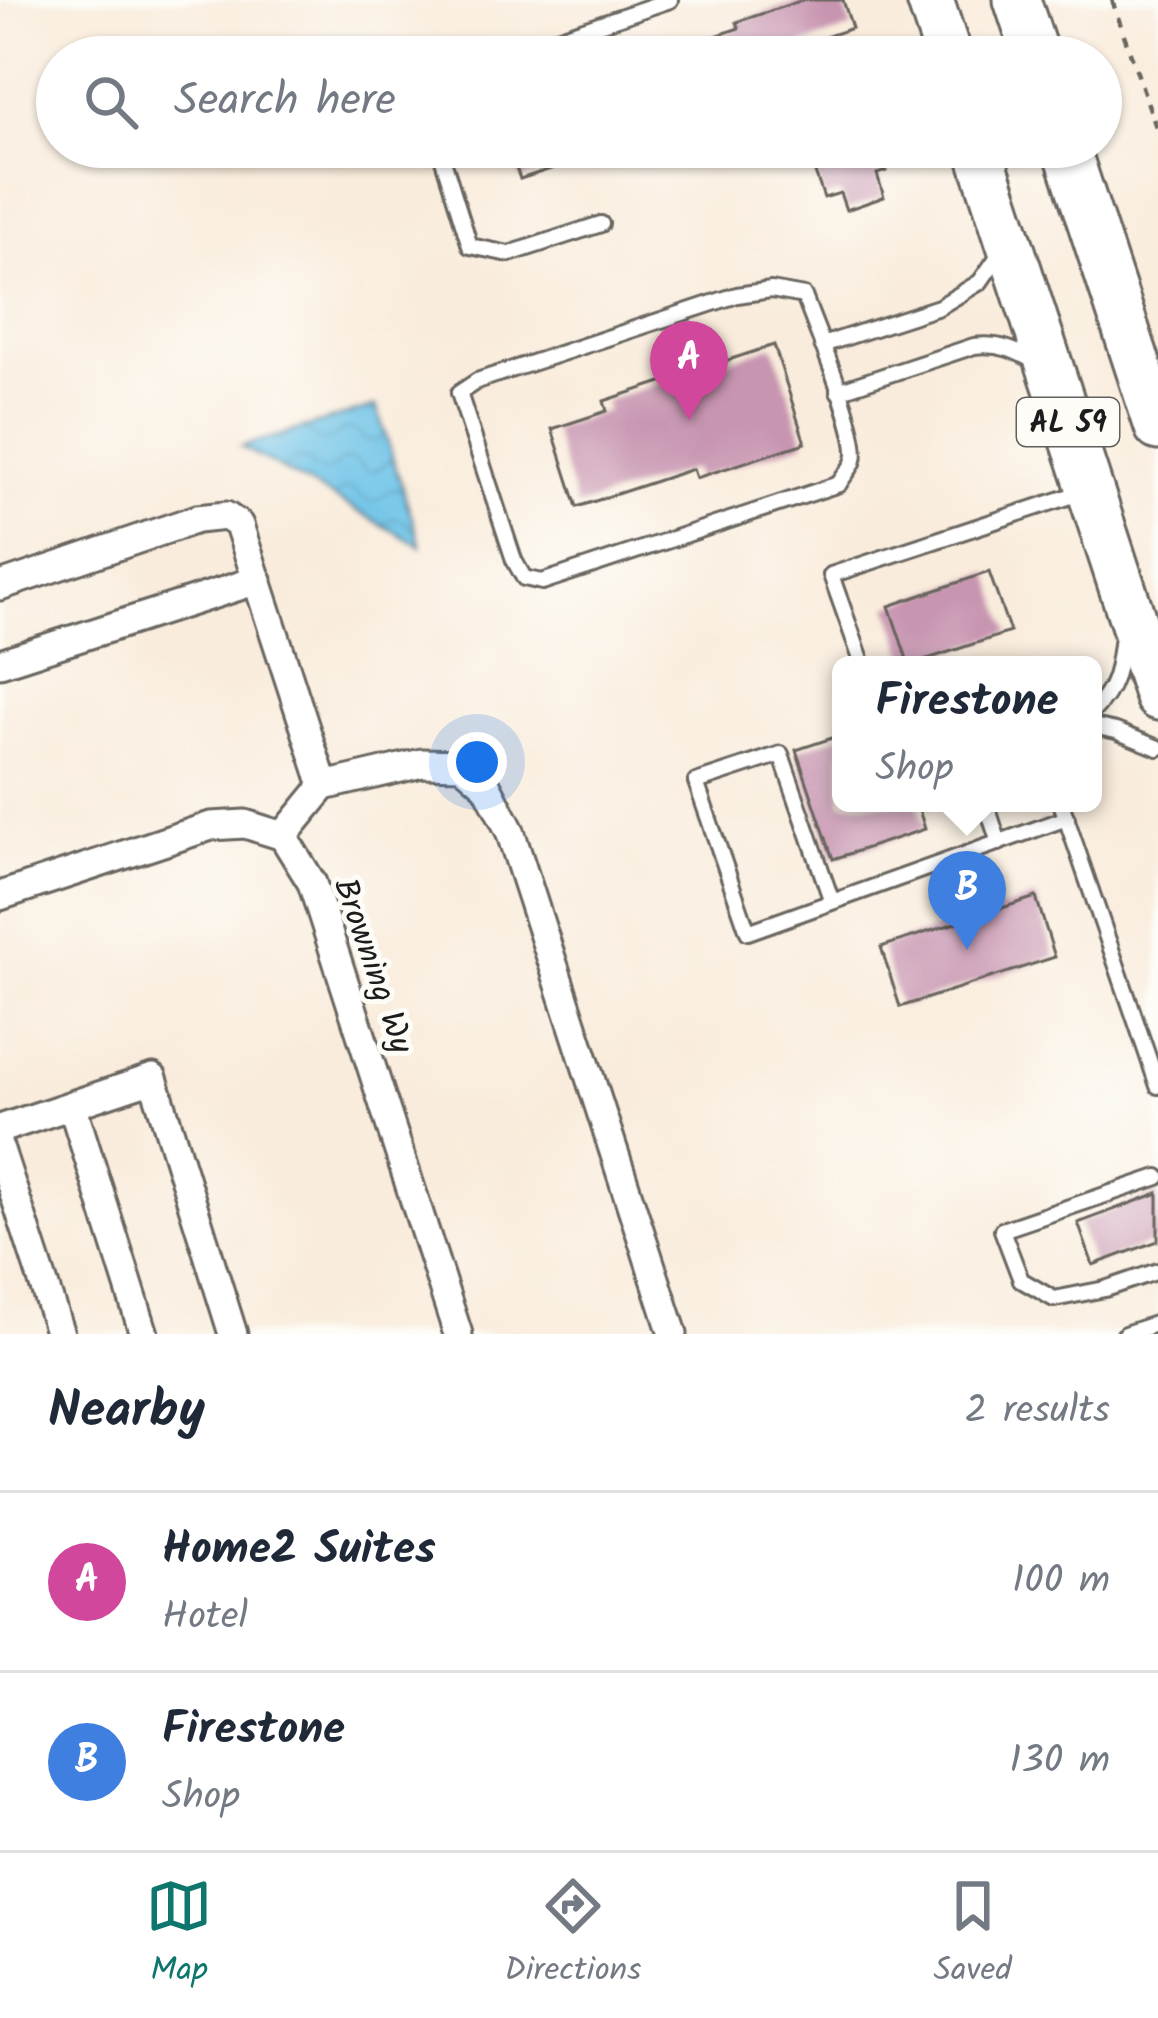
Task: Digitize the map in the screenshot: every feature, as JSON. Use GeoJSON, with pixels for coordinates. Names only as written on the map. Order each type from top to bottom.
{"type":"FeatureCollection","features":[{"type":"Feature","properties":{"kind":"main road"},"geometry":{"type":"LineString","coordinates":[[930,0],[942,36]]}},
{"type":"Feature","properties":{"kind":"main road"},"geometry":{"type":"LineString","coordinates":[[1017,0],[1029,36]]}},
{"type":"Feature","properties":{"kind":"main road","name":"AL 59"},"geometry":{"type":"LineString","coordinates":[[985,168],[1158,697]]}},
{"type":"Feature","properties":{"kind":"main road","name":"AL 59"},"geometry":{"type":"LineString","coordinates":[[1073,168],[1158,427]]}},
{"type":"Feature","properties":{"kind":"street"},"geometry":{"type":"LineString","coordinates":[[0,586],[197,519],[226,516],[239,525],[325,786]]}},
{"type":"Feature","properties":{"kind":"street"},"geometry":{"type":"LineString","coordinates":[[0,663],[258,580]]}},
{"type":"Feature","properties":{"kind":"street"},"geometry":{"type":"LineString","coordinates":[[0,896],[211,826],[245,824],[283,836],[325,786],[422,763],[461,764],[487,786],[510,831],[673,1334]]}},
{"type":"Feature","properties":{"kind":"street","name":"Browning Wy"},"geometry":{"type":"LineString","coordinates":[[283,836],[312,883],[458,1334]]}},
{"type":"Feature","properties":{"kind":"street"},"geometry":{"type":"LineString","coordinates":[[0,1129],[153,1078],[233,1334]]}},
{"type":"Feature","properties":{"kind":"street"},"geometry":{"type":"LineString","coordinates":[[72,1105],[144,1334]]}},
{"type":"Feature","properties":{"kind":"street"},"geometry":{"type":"LineString","coordinates":[[0,1150],[60,1334]]}},
{"type":"Feature","properties":{"kind":"lane"},"geometry":{"type":"LineString","coordinates":[[556,36],[634,6],[670,0]]}},
{"type":"Feature","properties":{"kind":"lane"},"geometry":{"type":"LineString","coordinates":[[446,168],[470,246],[509,254],[602,224]]}},
{"type":"Feature","properties":{"kind":"lane"},"geometry":{"type":"LineString","coordinates":[[822,345],[939,308],[980,282],[1009,241]]}},
{"type":"Feature","properties":{"kind":"lane"},"geometry":{"type":"LineString","coordinates":[[771,290],[804,296],[822,345],[856,442],[854,461],[838,484],[542,582],[524,578],[459,394],[477,381],[737,295],[771,290]]}},
{"type":"Feature","properties":{"kind":"lane"},"geometry":{"type":"LineString","coordinates":[[838,391],[990,344],[1016,350],[1052,372]]}},
{"type":"Feature","properties":{"kind":"lane"},"geometry":{"type":"LineString","coordinates":[[860,656],[831,574],[1090,489]]}},
{"type":"Feature","properties":{"kind":"lane"},"geometry":{"type":"LineString","coordinates":[[1102,702],[1117,677],[1127,601]]}},
{"type":"Feature","properties":{"kind":"lane"},"geometry":{"type":"LineString","coordinates":[[1102,727],[1158,748]]}},
{"type":"Feature","properties":{"kind":"lane"},"geometry":{"type":"LineString","coordinates":[[832,902],[781,754],[696,782],[748,932],[999,843],[1062,812]]}},
{"type":"Feature","properties":{"kind":"lane"},"geometry":{"type":"LineString","coordinates":[[989,812],[999,843]]}},
{"type":"Feature","properties":{"kind":"lane"},"geometry":{"type":"LineString","coordinates":[[1064,812],[1158,1086]]}},
{"type":"Feature","properties":{"kind":"lane"},"geometry":{"type":"LineString","coordinates":[[1158,1178],[1002,1230],[1021,1280],[1054,1300],[1158,1270]]}},
{"type":"Feature","properties":{"kind":"lane"},"geometry":{"type":"LineString","coordinates":[[1125,1334],[1158,1323]]}},
{"type":"Feature","properties":{"kind":"path"},"geometry":{"type":"LineString","coordinates":[[1112,0],[1158,133]]}},
{"type":"Feature","properties":{"kind":"water"},"geometry":{"type":"Polygon","coordinates":[[[722,337],[728,353],[683,368],[677,351],[722,337]]]}},
{"type":"Feature","properties":{"kind":"water"},"geometry":{"type":"Polygon","coordinates":[[[376,406],[421,546],[241,447],[376,406]]]}},
{"type":"Feature","properties":{"kind":"building"},"geometry":{"type":"Polygon","coordinates":[[[803,0],[843,0],[852,28],[828,36],[716,36],[739,28],[737,22],[803,0]]]}},
{"type":"Feature","properties":{"kind":"building"},"geometry":{"type":"Polygon","coordinates":[[[516,168],[554,168],[520,179],[516,168]]]}},
{"type":"Feature","properties":{"kind":"building"},"geometry":{"type":"Polygon","coordinates":[[[813,168],[885,168],[877,174],[884,197],[846,210],[840,193],[824,198],[813,168]]]}},
{"type":"Feature","properties":{"kind":"building"},"geometry":{"type":"Polygon","coordinates":[[[774,345],[805,443],[696,478],[693,469],[577,507],[552,429],[607,411],[604,401],[774,345]]]}},
{"type":"Feature","properties":{"kind":"building"},"geometry":{"type":"Polygon","coordinates":[[[989,572],[1010,632],[937,656],[906,656],[889,606],[989,572]]]}},
{"type":"Feature","properties":{"kind":"building"},"geometry":{"type":"Polygon","coordinates":[[[832,738],[832,812],[920,812],[925,829],[833,859],[796,750],[832,738]]]}},
{"type":"Feature","properties":{"kind":"building"},"geometry":{"type":"Polygon","coordinates":[[[1036,897],[1055,957],[900,1007],[881,947],[1036,897]]]}},
{"type":"Feature","properties":{"kind":"building"},"geometry":{"type":"Polygon","coordinates":[[[1158,1193],[1158,1241],[1093,1265],[1078,1223],[1158,1193]]]}},
{"type":"Feature","properties":{"kind":"place","name":"Home2 Suites"},"geometry":{"type":"Point","coordinates":[689,420]}},
{"type":"Feature","properties":{"kind":"place","name":"Firestone"},"geometry":{"type":"Point","coordinates":[967,950]}}]}
